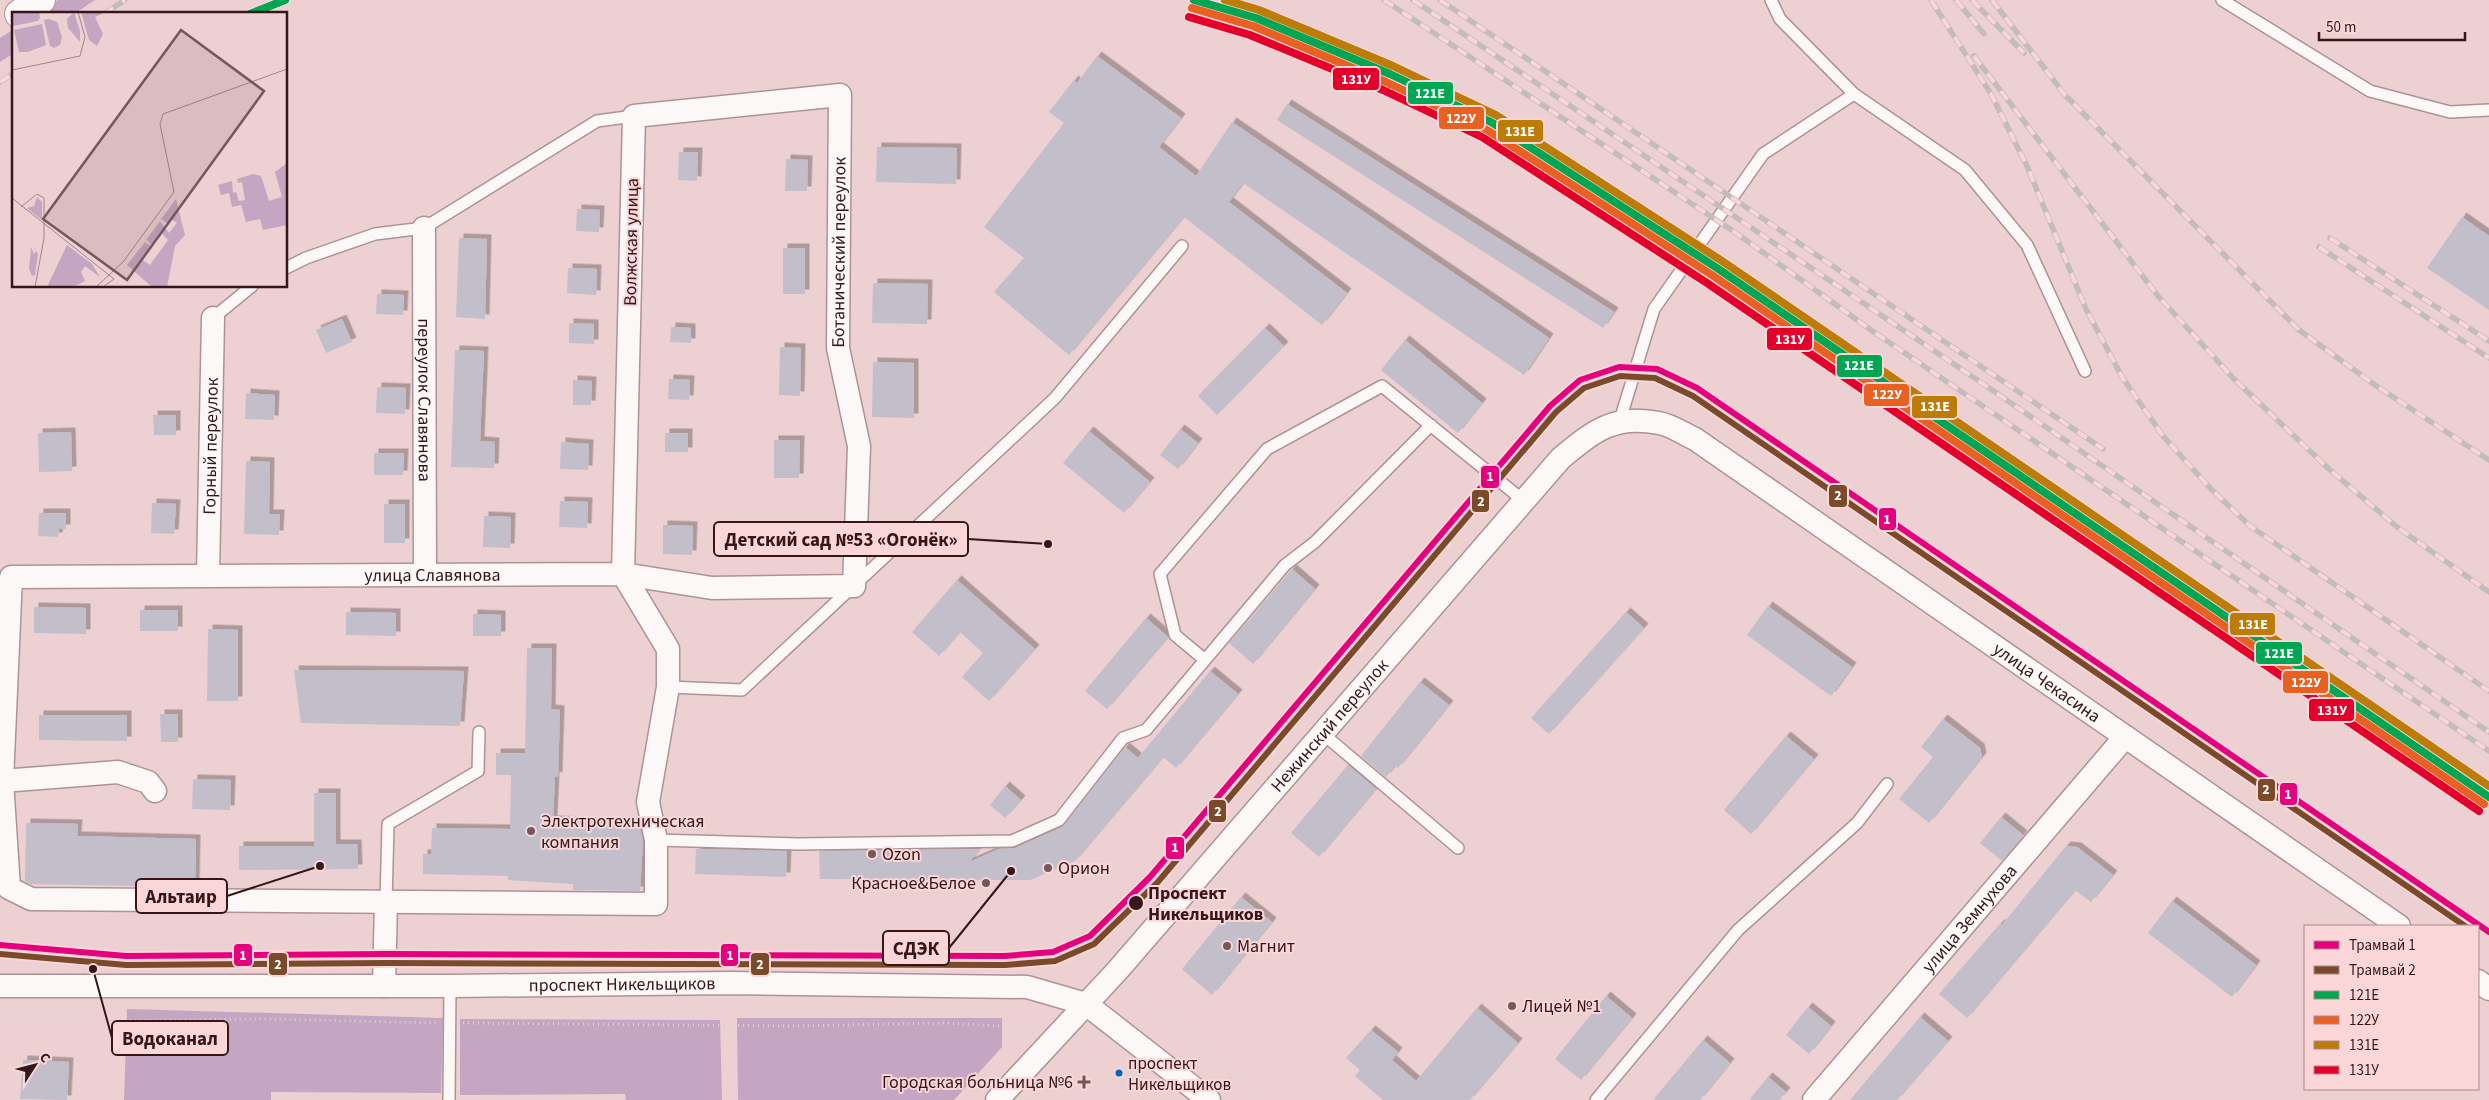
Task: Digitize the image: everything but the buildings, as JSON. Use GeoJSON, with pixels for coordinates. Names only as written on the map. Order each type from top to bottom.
{"type":"FeatureCollection","features":[{"type":"Feature","properties":{"kind":"main road"},"geometry":{"type":"LineString","coordinates":[[22,12],[41,0]]}},
{"type":"Feature","properties":{"kind":"main road"},"geometry":{"type":"LineString","coordinates":[[0,26],[12,18]]}},
{"type":"Feature","properties":{"kind":"street","name":"Ботанический переулок"},"geometry":{"type":"LineString","coordinates":[[634,116],[840,95],[838,348],[859,446],[854,586]]}},
{"type":"Feature","properties":{"kind":"street","name":"Волжская улица"},"geometry":{"type":"LineString","coordinates":[[624,574],[634,116]]}},
{"type":"Feature","properties":{"kind":"street","name":"переулок Славянова"},"geometry":{"type":"LineString","coordinates":[[424,228],[425,574]]}},
{"type":"Feature","properties":{"kind":"street","name":"Горный переулок"},"geometry":{"type":"LineString","coordinates":[[208,575],[213,318]]}},
{"type":"Feature","properties":{"kind":"street","name":"Нежинский переулок"},"geometry":{"type":"LineString","coordinates":[[997,1100],[1117,971],[1561,458],[1590,434],[1620,420],[1660,423],[1695,439]]}},
{"type":"Feature","properties":{"kind":"street","name":"улица Чекасина"},"geometry":{"type":"LineString","coordinates":[[1695,439],[2398,925]]}},
{"type":"Feature","properties":{"kind":"street","name":"улица Славянова"},"geometry":{"type":"LineString","coordinates":[[2,781],[11,576],[624,574],[712,588],[854,586]]}},
{"type":"Feature","properties":{"kind":"street"},"geometry":{"type":"LineString","coordinates":[[155,792],[148,782],[118,772],[2,781],[10,888],[31,899],[656,904],[656,840],[648,802],[668,687],[668,649],[624,574]]}},
{"type":"Feature","properties":{"kind":"street","name":"улица Земнухова"},"geometry":{"type":"LineString","coordinates":[[1814,1100],[2125,737]]}},
{"type":"Feature","properties":{"kind":"street"},"geometry":{"type":"LineString","coordinates":[[384,986],[386,902]]}},
{"type":"Feature","properties":{"kind":"street","name":"проспект Никельщиков"},"geometry":{"type":"LineString","coordinates":[[0,986],[450,986],[730,983],[1027,987],[1086,1004],[1209,1100]]}},
{"type":"Feature","properties":{"kind":"lane"},"geometry":{"type":"LineString","coordinates":[[1771,0],[1780,19],[1854,94],[1965,170],[2027,244],[2085,371]]}},
{"type":"Feature","properties":{"kind":"lane"},"geometry":{"type":"LineString","coordinates":[[2222,0],[2370,91],[2450,112],[2489,110]]}},
{"type":"Feature","properties":{"kind":"lane"},"geometry":{"type":"LineString","coordinates":[[1620,420],[1654,309],[1763,154],[1854,94]]}},
{"type":"Feature","properties":{"kind":"lane"},"geometry":{"type":"LineString","coordinates":[[288,267],[306,258],[374,234],[424,228],[597,121],[634,116]]}},
{"type":"Feature","properties":{"kind":"lane"},"geometry":{"type":"LineString","coordinates":[[668,687],[742,690],[1055,398],[1182,246]]}},
{"type":"Feature","properties":{"kind":"lane"},"geometry":{"type":"LineString","coordinates":[[213,318],[250,288]]}},
{"type":"Feature","properties":{"kind":"lane"},"geometry":{"type":"LineString","coordinates":[[1204,660],[1176,635],[1160,574],[1267,449],[1382,386],[1524,501]]}},
{"type":"Feature","properties":{"kind":"lane"},"geometry":{"type":"LineString","coordinates":[[656,840],[799,844],[1012,841],[1059,820],[1123,738],[1146,730],[1285,565],[1315,542],[1431,425]]}},
{"type":"Feature","properties":{"kind":"lane"},"geometry":{"type":"LineString","coordinates":[[386,902],[388,824],[478,771],[479,732]]}},
{"type":"Feature","properties":{"kind":"lane"},"geometry":{"type":"LineString","coordinates":[[1322,733],[1458,848]]}},
{"type":"Feature","properties":{"kind":"lane"},"geometry":{"type":"LineString","coordinates":[[1596,1100],[1738,930],[1857,823],[1887,784]]}},
{"type":"Feature","properties":{"kind":"lane"},"geometry":{"type":"LineString","coordinates":[[450,986],[450,1100]]}},
{"type":"Feature","properties":{"kind":"path"},"geometry":{"type":"LineString","coordinates":[[1117,971],[1257,1100]]}},
{"type":"Feature","properties":{"kind":"path"},"geometry":{"type":"LineString","coordinates":[[0,1014],[101,1021],[266,1019],[768,1026],[942,1023],[1017,1027],[1055,1037],[1089,1059],[1144,1100]]}},
{"type":"Feature","properties":{"kind":"shaded area"},"geometry":{"type":"Polygon","coordinates":[[[58,0],[95,0],[77,12],[40,12],[58,0]]]}},
{"type":"Feature","properties":{"kind":"shaded area"},"geometry":{"type":"Polygon","coordinates":[[[12,30],[12,54],[0,62],[0,38],[12,30]]]}},
{"type":"Feature","properties":{"kind":"shaded area"},"geometry":{"type":"Polygon","coordinates":[[[127,1009],[443,1018],[441,1093],[271,1092],[271,1100],[124,1100],[127,1009]]]}},
{"type":"Feature","properties":{"kind":"shaded area"},"geometry":{"type":"Polygon","coordinates":[[[737,1018],[1002,1018],[1002,1047],[954,1100],[738,1100],[737,1018]]]}},
{"type":"Feature","properties":{"kind":"shaded area"},"geometry":{"type":"Polygon","coordinates":[[[460,1019],[720,1020],[722,1100],[626,1100],[625,1094],[460,1095],[460,1019]]]}},
{"type":"Feature","properties":{"kind":"railway"},"geometry":{"type":"LineString","coordinates":[[107,12],[125,0]]}},
{"type":"Feature","properties":{"kind":"railway"},"geometry":{"type":"LineString","coordinates":[[1384,0],[1736,233],[1871,330],[2489,751]]}},
{"type":"Feature","properties":{"kind":"railway"},"geometry":{"type":"LineString","coordinates":[[1413,0],[1979,381],[2489,732]]}},
{"type":"Feature","properties":{"kind":"railway"},"geometry":{"type":"LineString","coordinates":[[1440,0],[2103,449]]}},
{"type":"Feature","properties":{"kind":"railway"},"geometry":{"type":"LineString","coordinates":[[1931,0],[1991,94],[2027,166],[2086,309],[2122,377],[2163,436],[2211,489],[2250,526],[2489,691]]}},
{"type":"Feature","properties":{"kind":"railway"},"geometry":{"type":"LineString","coordinates":[[1956,0],[1984,34]]}},
{"type":"Feature","properties":{"kind":"railway"},"geometry":{"type":"LineString","coordinates":[[1972,0],[2024,53]]}},
{"type":"Feature","properties":{"kind":"railway"},"geometry":{"type":"LineString","coordinates":[[1992,0],[2065,95],[2299,330],[2375,385],[2489,460]]}},
{"type":"Feature","properties":{"kind":"railway"},"geometry":{"type":"LineString","coordinates":[[1974,56],[2158,296],[2234,379],[2329,469],[2397,527],[2489,592]]}},
{"type":"Feature","properties":{"kind":"railway"},"geometry":{"type":"LineString","coordinates":[[0,82],[12,74]]}},
{"type":"Feature","properties":{"kind":"railway"},"geometry":{"type":"LineString","coordinates":[[2330,238],[2489,341]]}},
{"type":"Feature","properties":{"kind":"railway"},"geometry":{"type":"LineString","coordinates":[[2319,247],[2489,358]]}},
{"type":"Feature","properties":{"kind":"tram line","name":"1"},"geometry":{"type":"LineString","coordinates":[[0,945],[126,956],[386,954],[1005,956],[1053,952],[1090,936],[1150,877],[1550,406],[1580,380],[1619,367],[1657,369],[1697,388],[2479,925]]}},
{"type":"Feature","properties":{"kind":"tram line","name":"2"},"geometry":{"type":"LineString","coordinates":[[0,954],[126,965],[386,963],[1005,965],[1055,961],[1094,944],[1157,883],[1556,412],[1584,388],[1620,376],[1655,378],[1693,396],[2464,925]]}},
{"type":"Feature","properties":{"kind":"tram line","name":"1"},"geometry":{"type":"LineString","coordinates":[[2479,925],[2489,932]]}},
{"type":"Feature","properties":{"kind":"transit line","name":"121Е"},"geometry":{"type":"LineString","coordinates":[[255,12],[285,0]]}},
{"type":"Feature","properties":{"kind":"transit line","name":"121Е"},"geometry":{"type":"LineString","coordinates":[[1194,0],[1256,18],[1390,74],[1491,122],[1717,268],[2489,797]]}},
{"type":"Feature","properties":{"kind":"transit line","name":"131Е"},"geometry":{"type":"LineString","coordinates":[[1225,0],[1259,10],[1393,66],[1496,115],[1722,261],[2489,786]]}},
{"type":"Feature","properties":{"kind":"transit line","name":"122У"},"geometry":{"type":"LineString","coordinates":[[1192,8],[1253,26],[1386,82],[1487,130],[1712,275],[2484,804]]}},
{"type":"Feature","properties":{"kind":"transit line","name":"131У"},"geometry":{"type":"LineString","coordinates":[[1189,17],[1250,35],[1383,90],[1482,137],[1707,283],[2479,811]]}},
{"type":"Feature","properties":{"kind":"place","name":"Детский сад №53 «Огонёк»"},"geometry":{"type":"Point","coordinates":[1048,544]}},
{"type":"Feature","properties":{"kind":"place","name":"Электротехническая компания"},"geometry":{"type":"Point","coordinates":[531,831]}},
{"type":"Feature","properties":{"kind":"place","name":"Ozon"},"geometry":{"type":"Point","coordinates":[872,854]}},
{"type":"Feature","properties":{"kind":"place","name":"Альтаир"},"geometry":{"type":"Point","coordinates":[320,866]}},
{"type":"Feature","properties":{"kind":"place","name":"Орион"},"geometry":{"type":"Point","coordinates":[1048,868]}},
{"type":"Feature","properties":{"kind":"place","name":"СДЭК"},"geometry":{"type":"Point","coordinates":[1011,871]}},
{"type":"Feature","properties":{"kind":"place","name":"Красное&Белое"},"geometry":{"type":"Point","coordinates":[986,883]}},
{"type":"Feature","properties":{"kind":"place","name":"Проспект Никельщиков"},"geometry":{"type":"Point","coordinates":[1136,903]}},
{"type":"Feature","properties":{"kind":"place","name":"Магнит"},"geometry":{"type":"Point","coordinates":[1227,946]}},
{"type":"Feature","properties":{"kind":"place","name":"Водоканал"},"geometry":{"type":"Point","coordinates":[93,969]}},
{"type":"Feature","properties":{"kind":"place","name":"Лицей №1"},"geometry":{"type":"Point","coordinates":[1512,1006]}},
{"type":"Feature","properties":{"kind":"place","name":"проспект Никельщиков"},"geometry":{"type":"Point","coordinates":[1119,1073]}},
{"type":"Feature","properties":{"kind":"place","name":"Городская больница №6"},"geometry":{"type":"Point","coordinates":[1084,1082]}}]}
